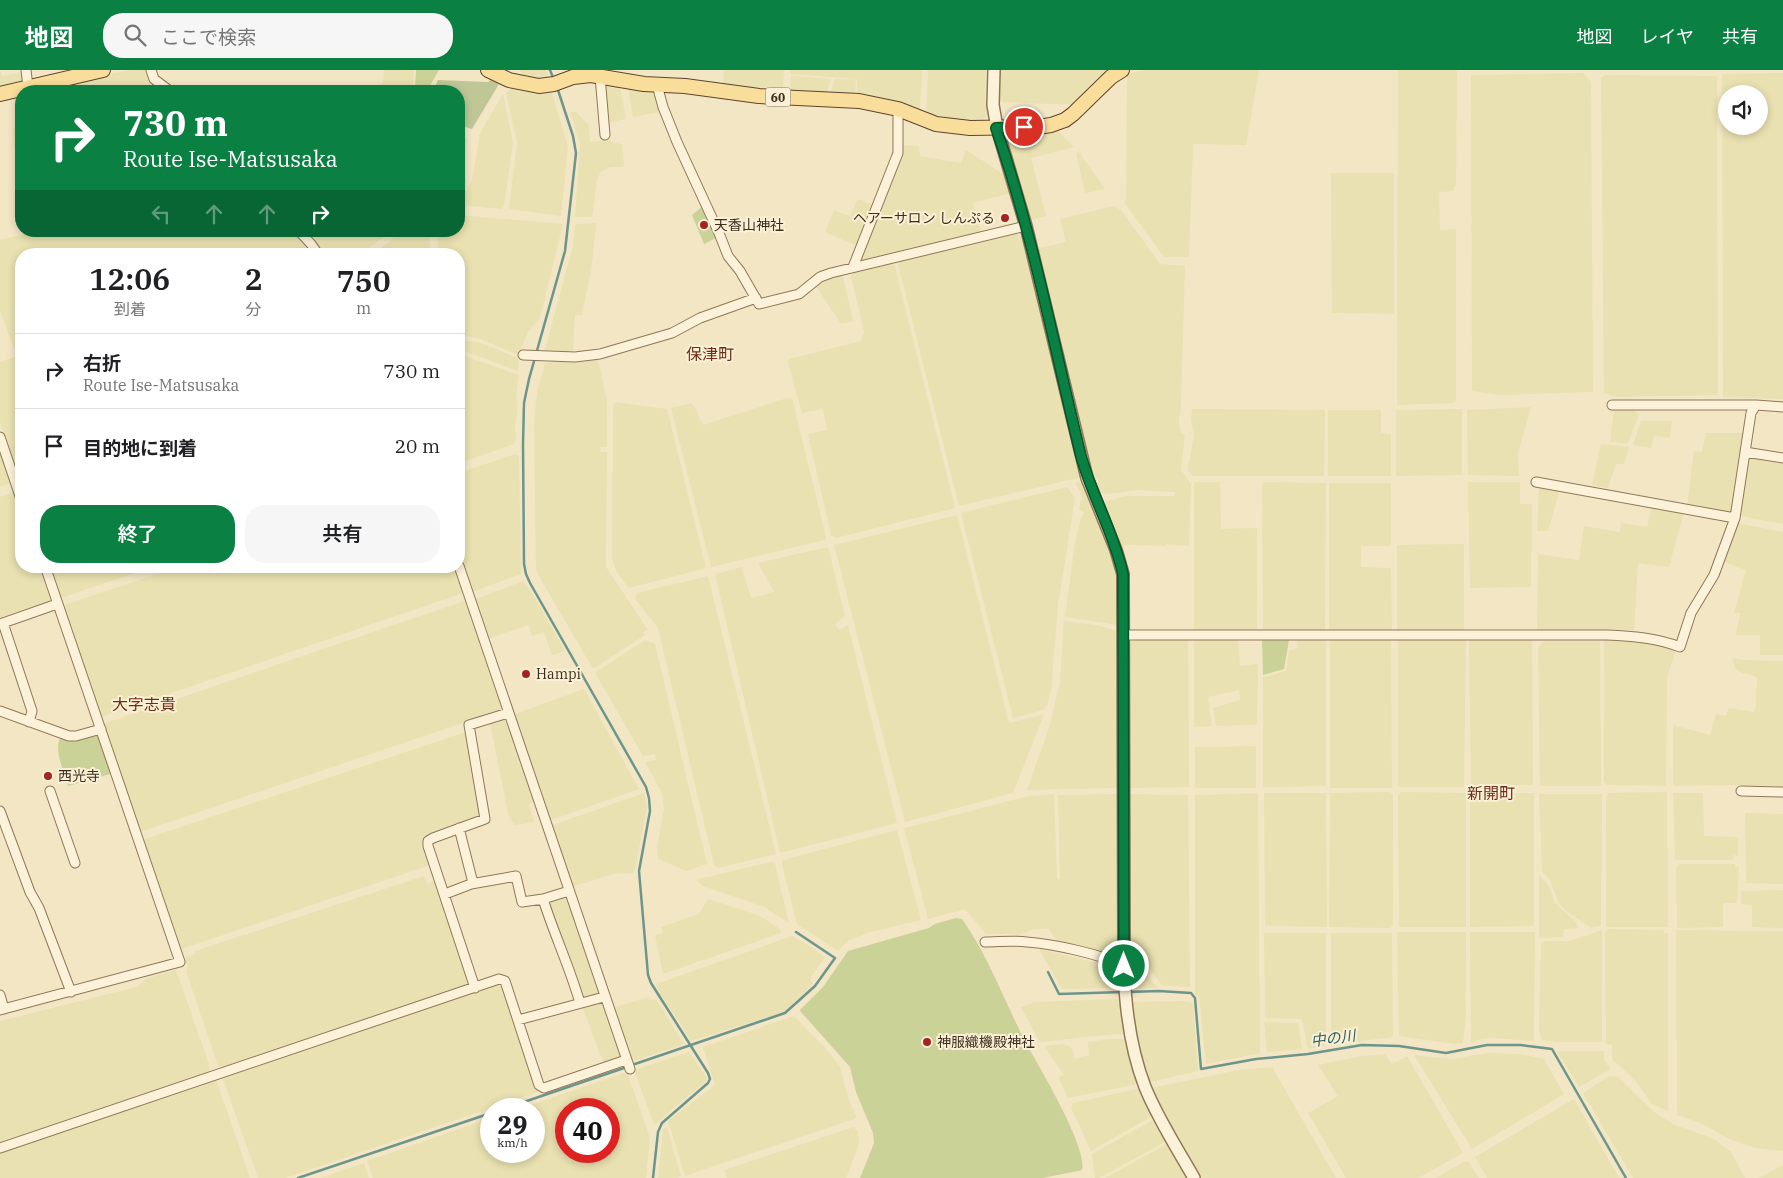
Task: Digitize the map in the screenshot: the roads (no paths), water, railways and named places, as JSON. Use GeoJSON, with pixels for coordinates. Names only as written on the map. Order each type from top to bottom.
{"type":"FeatureCollection","features":[{"type":"Feature","properties":{"kind":"main road"},"geometry":{"type":"LineString","coordinates":[[37,85],[103,70]]}},
{"type":"Feature","properties":{"kind":"main road","name":"60"},"geometry":{"type":"LineString","coordinates":[[488,70],[509,80],[539,86],[581,75],[759,96],[859,101],[898,109],[936,124],[970,128],[1038,127],[1065,120],[1074,114],[1111,77],[1122,70]]}},
{"type":"Feature","properties":{"kind":"main road"},"geometry":{"type":"LineString","coordinates":[[0,94],[15,90]]}},
{"type":"Feature","properties":{"kind":"street"},"geometry":{"type":"LineString","coordinates":[[26,70],[28,85]]}},
{"type":"Feature","properties":{"kind":"street"},"geometry":{"type":"LineString","coordinates":[[151,70],[154,79],[162,85]]}},
{"type":"Feature","properties":{"kind":"street"},"geometry":{"type":"LineString","coordinates":[[994,70],[993,105],[996,128],[1026,226],[1087,478],[1121,566],[1124,582],[1125,992],[1132,1042],[1144,1086],[1194,1178]]}},
{"type":"Feature","properties":{"kind":"street"},"geometry":{"type":"LineString","coordinates":[[600,76],[605,135]]}},
{"type":"Feature","properties":{"kind":"street"},"geometry":{"type":"LineString","coordinates":[[657,85],[662,107],[728,256],[740,271],[759,304],[799,294],[820,278],[853,267],[1026,226]]}},
{"type":"Feature","properties":{"kind":"street"},"geometry":{"type":"LineString","coordinates":[[853,267],[898,153],[898,109]]}},
{"type":"Feature","properties":{"kind":"street"},"geometry":{"type":"LineString","coordinates":[[305,237],[314,248]]}},
{"type":"Feature","properties":{"kind":"street"},"geometry":{"type":"LineString","coordinates":[[532,356],[576,357],[596,354],[672,333],[700,318],[756,298]]}},
{"type":"Feature","properties":{"kind":"street"},"geometry":{"type":"LineString","coordinates":[[1612,405],[1756,405],[1783,407]]}},
{"type":"Feature","properties":{"kind":"street"},"geometry":{"type":"LineString","coordinates":[[1123,635],[1607,635],[1640,637],[1671,643],[1680,647],[1691,613],[1714,575],[1735,518],[1751,413],[1756,405]]}},
{"type":"Feature","properties":{"kind":"street"},"geometry":{"type":"LineString","coordinates":[[0,437],[15,481]]}},
{"type":"Feature","properties":{"kind":"street"},"geometry":{"type":"LineString","coordinates":[[1745,452],[1783,458]]}},
{"type":"Feature","properties":{"kind":"street"},"geometry":{"type":"LineString","coordinates":[[1536,482],[1735,518]]}},
{"type":"Feature","properties":{"kind":"street"},"geometry":{"type":"LineString","coordinates":[[0,995],[2,1009],[180,962],[46,573]]}},
{"type":"Feature","properties":{"kind":"street"},"geometry":{"type":"LineString","coordinates":[[0,1148],[499,979],[505,981],[539,1085],[544,1088],[628,1064],[461,573]]}},
{"type":"Feature","properties":{"kind":"street"},"geometry":{"type":"LineString","coordinates":[[29,722],[32,711],[1,623],[57,604]]}},
{"type":"Feature","properties":{"kind":"street"},"geometry":{"type":"LineString","coordinates":[[0,712],[69,736],[101,729]]}},
{"type":"Feature","properties":{"kind":"street"},"geometry":{"type":"LineString","coordinates":[[475,988],[428,846],[428,841],[485,819],[469,725],[508,713]]}},
{"type":"Feature","properties":{"kind":"street"},"geometry":{"type":"LineString","coordinates":[[50,791],[75,862]]}},
{"type":"Feature","properties":{"kind":"street"},"geometry":{"type":"LineString","coordinates":[[1741,791],[1783,792]]}},
{"type":"Feature","properties":{"kind":"street"},"geometry":{"type":"LineString","coordinates":[[0,811],[30,892],[39,908],[71,992]]}},
{"type":"Feature","properties":{"kind":"street"},"geometry":{"type":"LineString","coordinates":[[459,828],[473,883]]}},
{"type":"Feature","properties":{"kind":"street"},"geometry":{"type":"LineString","coordinates":[[445,894],[473,883],[516,876],[522,902],[543,899],[569,891]]}},
{"type":"Feature","properties":{"kind":"street"},"geometry":{"type":"LineString","coordinates":[[543,899],[580,1003]]}},
{"type":"Feature","properties":{"kind":"street"},"geometry":{"type":"LineString","coordinates":[[984,942],[1026,942],[1079,952],[1114,961],[1124,966]]}},
{"type":"Feature","properties":{"kind":"street"},"geometry":{"type":"LineString","coordinates":[[518,1020],[604,996]]}},
{"type":"Feature","properties":{"kind":"waterway"},"geometry":{"type":"LineString","coordinates":[[550,70],[554,80]]}},
{"type":"Feature","properties":{"kind":"waterway"},"geometry":{"type":"LineString","coordinates":[[557,87],[573,136],[576,153],[565,251],[524,403],[524,564],[530,583],[646,787],[650,811],[639,871],[648,975],[651,983],[710,1079],[708,1083],[662,1123],[658,1132],[653,1178]]}},
{"type":"Feature","properties":{"kind":"waterway"},"geometry":{"type":"LineString","coordinates":[[632,1065],[785,1013],[815,986],[835,958],[796,932]]}},
{"type":"Feature","properties":{"kind":"waterway","name":"中の川"},"geometry":{"type":"LineString","coordinates":[[1048,972],[1059,994],[1123,992]]}},
{"type":"Feature","properties":{"kind":"waterway","name":"中の川"},"geometry":{"type":"LineString","coordinates":[[1128,992],[1191,993],[1195,998],[1201,1069],[1256,1059],[1308,1054],[1362,1045],[1399,1046],[1446,1053],[1487,1045],[1521,1045],[1552,1049],[1626,1178]]}},
{"type":"Feature","properties":{"kind":"waterway"},"geometry":{"type":"LineString","coordinates":[[535,1098],[627,1067]]}},
{"type":"Feature","properties":{"kind":"waterway"},"geometry":{"type":"LineString","coordinates":[[298,1178],[480,1117]]}},
{"type":"Feature","properties":{"kind":"place","name":"ヘアーサロン しんぷる"},"geometry":{"type":"Point","coordinates":[1005,218]}},
{"type":"Feature","properties":{"kind":"place","name":"天香山神社"},"geometry":{"type":"Point","coordinates":[704,225]}},
{"type":"Feature","properties":{"kind":"place","name":"Hampi"},"geometry":{"type":"Point","coordinates":[526,674]}},
{"type":"Feature","properties":{"kind":"place","name":"西光寺"},"geometry":{"type":"Point","coordinates":[48,776]}},
{"type":"Feature","properties":{"kind":"place","name":"神服織機殿神社"},"geometry":{"type":"Point","coordinates":[927,1042]}},
{"type":"Feature","properties":{"kind":"district","name":"保津町"},"geometry":{"type":"Point","coordinates":[710,354]}},
{"type":"Feature","properties":{"kind":"district","name":"大字志貴"},"geometry":{"type":"Point","coordinates":[144,704]}},
{"type":"Feature","properties":{"kind":"district","name":"新開町"},"geometry":{"type":"Point","coordinates":[1491,793]}}]}
